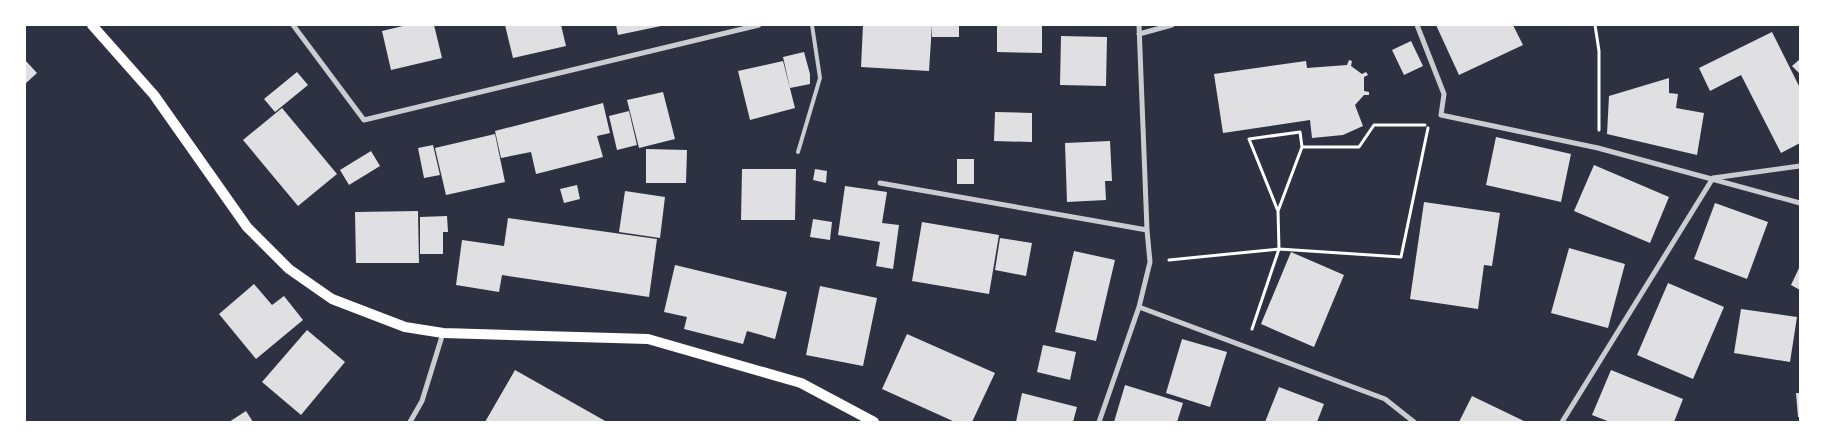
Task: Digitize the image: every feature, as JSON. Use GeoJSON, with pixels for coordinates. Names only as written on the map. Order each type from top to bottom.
{"type":"FeatureCollection","features":[{"type":"Feature","properties":{"kind":"main road"},"geometry":{"type":"LineString","coordinates":[[92,25],[154,95],[248,228],[289,269],[332,299],[405,327],[443,332],[648,339],[801,383],[874,422]]}},
{"type":"Feature","properties":{"kind":"street"},"geometry":{"type":"LineString","coordinates":[[293,25],[364,120],[759,25]]}},
{"type":"Feature","properties":{"kind":"street"},"geometry":{"type":"LineString","coordinates":[[1099,422],[1139,307],[1150,262],[1146,230],[1139,25]]}},
{"type":"Feature","properties":{"kind":"street"},"geometry":{"type":"LineString","coordinates":[[1139,34],[1172,25]]}},
{"type":"Feature","properties":{"kind":"street"},"geometry":{"type":"LineString","coordinates":[[1417,25],[1444,94],[1441,115],[1598,148],[1800,202]]}},
{"type":"Feature","properties":{"kind":"street"},"geometry":{"type":"LineString","coordinates":[[1713,178],[1800,166]]}},
{"type":"Feature","properties":{"kind":"street"},"geometry":{"type":"LineString","coordinates":[[1562,422],[1713,178]]}},
{"type":"Feature","properties":{"kind":"street"},"geometry":{"type":"LineString","coordinates":[[880,182],[1146,230]]}},
{"type":"Feature","properties":{"kind":"street"},"geometry":{"type":"LineString","coordinates":[[1139,307],[1213,334],[1245,349],[1385,399],[1414,422]]}},
{"type":"Feature","properties":{"kind":"street"},"geometry":{"type":"LineString","coordinates":[[410,422],[422,401],[443,332]]}},
{"type":"Feature","properties":{"kind":"lane"},"geometry":{"type":"LineString","coordinates":[[798,152],[820,78],[812,25]]}},
{"type":"Feature","properties":{"kind":"path"},"geometry":{"type":"LineString","coordinates":[[1595,25],[1599,52],[1601,103],[1598,148]]}},
{"type":"Feature","properties":{"kind":"path"},"geometry":{"type":"LineString","coordinates":[[1150,262],[1279,249],[1401,258],[1428,125],[1374,125],[1359,147],[1302,147]]}},
{"type":"Feature","properties":{"kind":"path"},"geometry":{"type":"LineString","coordinates":[[1245,349],[1279,249],[1278,211],[1249,139],[1300,132],[1302,147],[1278,211]]}},
{"type":"Feature","properties":{"kind":"building"},"geometry":{"type":"Polygon","coordinates":[[[407,25],[434,25],[442,58],[391,70],[382,31],[407,25]]]}},
{"type":"Feature","properties":{"kind":"building"},"geometry":{"type":"Polygon","coordinates":[[[505,25],[561,25],[566,46],[513,58],[505,25]]]}},
{"type":"Feature","properties":{"kind":"building"},"geometry":{"type":"Polygon","coordinates":[[[616,25],[661,25],[661,26],[618,35],[616,25]]]}},
{"type":"Feature","properties":{"kind":"building"},"geometry":{"type":"Polygon","coordinates":[[[863,25],[932,25],[929,71],[861,67],[863,25]]]}},
{"type":"Feature","properties":{"kind":"building"},"geometry":{"type":"Polygon","coordinates":[[[932,25],[959,25],[959,37],[932,37],[932,25]]]}},
{"type":"Feature","properties":{"kind":"building"},"geometry":{"type":"Polygon","coordinates":[[[997,25],[1042,25],[1042,53],[997,52],[997,25]]]}},
{"type":"Feature","properties":{"kind":"building"},"geometry":{"type":"Polygon","coordinates":[[[1436,25],[1513,25],[1523,45],[1459,75],[1436,25]]]}},
{"type":"Feature","properties":{"kind":"building"},"geometry":{"type":"Polygon","coordinates":[[[1772,32],[1800,88],[1800,143],[1781,153],[1741,75],[1710,91],[1699,68],[1772,32]]]}},
{"type":"Feature","properties":{"kind":"building"},"geometry":{"type":"Polygon","coordinates":[[[1061,36],[1107,37],[1106,86],[1060,85],[1061,36]]]}},
{"type":"Feature","properties":{"kind":"building"},"geometry":{"type":"Polygon","coordinates":[[[1411,41],[1423,66],[1404,75],[1392,50],[1411,41]]]}},
{"type":"Feature","properties":{"kind":"building"},"geometry":{"type":"Polygon","coordinates":[[[804,52],[810,74],[810,84],[790,88],[783,57],[804,52]]]}},
{"type":"Feature","properties":{"kind":"building"},"geometry":{"type":"Polygon","coordinates":[[[1800,59],[1800,74],[1792,66],[1800,59]]]}},
{"type":"Feature","properties":{"kind":"building"},"geometry":{"type":"Polygon","coordinates":[[[25,60],[37,73],[25,84],[25,60]]]}},
{"type":"Feature","properties":{"kind":"building"},"geometry":{"type":"Polygon","coordinates":[[[1349,60],[1352,61],[1351,66],[1362,74],[1366,72],[1368,75],[1364,77],[1364,91],[1369,92],[1369,95],[1364,95],[1355,105],[1363,126],[1343,135],[1312,138],[1310,120],[1223,133],[1214,74],[1306,61],[1307,68],[1347,65],[1349,60]]]}},
{"type":"Feature","properties":{"kind":"building"},"geometry":{"type":"Polygon","coordinates":[[[783,61],[795,108],[750,120],[738,71],[783,61]]]}},
{"type":"Feature","properties":{"kind":"building"},"geometry":{"type":"Polygon","coordinates":[[[297,72],[308,85],[275,112],[264,99],[297,72]]]}},
{"type":"Feature","properties":{"kind":"building"},"geometry":{"type":"Polygon","coordinates":[[[1669,78],[1669,93],[1678,94],[1676,108],[1704,113],[1697,155],[1607,134],[1609,96],[1669,78]]]}},
{"type":"Feature","properties":{"kind":"building"},"geometry":{"type":"Polygon","coordinates":[[[663,92],[675,139],[639,148],[627,100],[663,92]]]}},
{"type":"Feature","properties":{"kind":"building"},"geometry":{"type":"Polygon","coordinates":[[[603,103],[610,133],[597,136],[603,157],[536,174],[531,152],[501,158],[495,131],[603,103]]]}},
{"type":"Feature","properties":{"kind":"building"},"geometry":{"type":"Polygon","coordinates":[[[282,108],[337,174],[298,206],[243,140],[282,108]]]}},
{"type":"Feature","properties":{"kind":"building"},"geometry":{"type":"Polygon","coordinates":[[[629,111],[637,145],[617,150],[609,116],[629,111]]]}},
{"type":"Feature","properties":{"kind":"building"},"geometry":{"type":"Polygon","coordinates":[[[995,112],[1032,113],[1032,142],[994,141],[995,112]]]}},
{"type":"Feature","properties":{"kind":"building"},"geometry":{"type":"Polygon","coordinates":[[[495,134],[505,182],[446,195],[435,148],[495,134]]]}},
{"type":"Feature","properties":{"kind":"building"},"geometry":{"type":"Polygon","coordinates":[[[1496,137],[1571,154],[1561,202],[1486,185],[1496,137]]]}},
{"type":"Feature","properties":{"kind":"building"},"geometry":{"type":"Polygon","coordinates":[[[1110,141],[1112,181],[1105,181],[1106,200],[1067,202],[1065,143],[1110,141]]]}},
{"type":"Feature","properties":{"kind":"building"},"geometry":{"type":"Polygon","coordinates":[[[433,145],[440,175],[424,178],[418,148],[433,145]]]}},
{"type":"Feature","properties":{"kind":"building"},"geometry":{"type":"Polygon","coordinates":[[[646,149],[687,150],[686,183],[646,183],[646,149]]]}},
{"type":"Feature","properties":{"kind":"building"},"geometry":{"type":"Polygon","coordinates":[[[371,151],[380,166],[349,185],[340,170],[371,151]]]}},
{"type":"Feature","properties":{"kind":"building"},"geometry":{"type":"Polygon","coordinates":[[[957,159],[974,159],[974,184],[957,184],[957,159]]]}},
{"type":"Feature","properties":{"kind":"building"},"geometry":{"type":"Polygon","coordinates":[[[1594,165],[1669,197],[1650,243],[1574,211],[1594,165]]]}},
{"type":"Feature","properties":{"kind":"building"},"geometry":{"type":"Polygon","coordinates":[[[742,169],[796,169],[795,220],[741,220],[742,169]]]}},
{"type":"Feature","properties":{"kind":"building"},"geometry":{"type":"Polygon","coordinates":[[[815,169],[827,171],[826,183],[813,180],[815,169]]]}},
{"type":"Feature","properties":{"kind":"building"},"geometry":{"type":"Polygon","coordinates":[[[577,185],[580,199],[564,203],[560,189],[577,185]]]}},
{"type":"Feature","properties":{"kind":"building"},"geometry":{"type":"Polygon","coordinates":[[[845,186],[887,192],[882,223],[899,225],[893,269],[876,266],[880,242],[838,235],[845,186]]]}},
{"type":"Feature","properties":{"kind":"building"},"geometry":{"type":"Polygon","coordinates":[[[625,191],[665,197],[660,238],[619,232],[625,191]]]}},
{"type":"Feature","properties":{"kind":"building"},"geometry":{"type":"Polygon","coordinates":[[[1424,202],[1500,213],[1492,266],[1484,265],[1478,309],[1410,299],[1424,202]]]}},
{"type":"Feature","properties":{"kind":"building"},"geometry":{"type":"Polygon","coordinates":[[[1715,203],[1768,222],[1747,279],[1694,259],[1715,203]]]}},
{"type":"Feature","properties":{"kind":"building"},"geometry":{"type":"Polygon","coordinates":[[[418,211],[419,263],[356,263],[355,212],[418,211]]]}},
{"type":"Feature","properties":{"kind":"building"},"geometry":{"type":"Polygon","coordinates":[[[447,216],[448,232],[443,232],[443,254],[420,254],[420,217],[447,216]]]}},
{"type":"Feature","properties":{"kind":"building"},"geometry":{"type":"Polygon","coordinates":[[[508,218],[657,239],[649,297],[502,275],[499,292],[456,285],[462,240],[504,246],[508,218]]]}},
{"type":"Feature","properties":{"kind":"building"},"geometry":{"type":"Polygon","coordinates":[[[813,219],[832,222],[830,240],[810,237],[813,219]]]}},
{"type":"Feature","properties":{"kind":"building"},"geometry":{"type":"Polygon","coordinates":[[[922,222],[999,235],[989,294],[912,281],[922,222]]]}},
{"type":"Feature","properties":{"kind":"building"},"geometry":{"type":"Polygon","coordinates":[[[1000,238],[1032,243],[1026,276],[995,270],[1000,238]]]}},
{"type":"Feature","properties":{"kind":"building"},"geometry":{"type":"Polygon","coordinates":[[[1569,248],[1625,264],[1608,328],[1551,313],[1569,248]]]}},
{"type":"Feature","properties":{"kind":"building"},"geometry":{"type":"Polygon","coordinates":[[[1074,251],[1115,260],[1096,341],[1055,332],[1074,251]]]}},
{"type":"Feature","properties":{"kind":"building"},"geometry":{"type":"Polygon","coordinates":[[[1291,252],[1344,275],[1314,347],[1261,324],[1291,252]]]}},
{"type":"Feature","properties":{"kind":"building"},"geometry":{"type":"Polygon","coordinates":[[[675,265],[787,292],[775,339],[747,331],[743,344],[684,329],[687,317],[664,312],[675,265]]]}},
{"type":"Feature","properties":{"kind":"building"},"geometry":{"type":"Polygon","coordinates":[[[1800,266],[1800,290],[1791,285],[1800,266]]]}},
{"type":"Feature","properties":{"kind":"building"},"geometry":{"type":"Polygon","coordinates":[[[1668,283],[1724,307],[1693,379],[1637,355],[1668,283]]]}},
{"type":"Feature","properties":{"kind":"building"},"geometry":{"type":"Polygon","coordinates":[[[254,284],[272,305],[284,296],[303,320],[256,359],[219,314],[254,284]]]}},
{"type":"Feature","properties":{"kind":"building"},"geometry":{"type":"Polygon","coordinates":[[[820,286],[877,298],[863,366],[806,355],[820,286]]]}},
{"type":"Feature","properties":{"kind":"building"},"geometry":{"type":"Polygon","coordinates":[[[1741,309],[1797,317],[1790,362],[1734,353],[1741,309]]]}},
{"type":"Feature","properties":{"kind":"building"},"geometry":{"type":"Polygon","coordinates":[[[307,330],[345,362],[301,415],[262,382],[307,330]]]}},
{"type":"Feature","properties":{"kind":"building"},"geometry":{"type":"Polygon","coordinates":[[[907,334],[995,373],[972,422],[955,422],[882,389],[907,334]]]}},
{"type":"Feature","properties":{"kind":"building"},"geometry":{"type":"Polygon","coordinates":[[[1182,339],[1227,352],[1210,407],[1166,393],[1182,339]]]}},
{"type":"Feature","properties":{"kind":"building"},"geometry":{"type":"Polygon","coordinates":[[[1043,345],[1076,352],[1070,380],[1037,372],[1043,345]]]}},
{"type":"Feature","properties":{"kind":"building"},"geometry":{"type":"Polygon","coordinates":[[[515,370],[607,422],[485,422],[515,370]]]}},
{"type":"Feature","properties":{"kind":"building"},"geometry":{"type":"Polygon","coordinates":[[[1611,370],[1683,399],[1674,422],[1610,422],[1592,415],[1611,370]]]}},
{"type":"Feature","properties":{"kind":"building"},"geometry":{"type":"Polygon","coordinates":[[[1125,385],[1183,403],[1177,422],[1114,422],[1125,385]]]}},
{"type":"Feature","properties":{"kind":"building"},"geometry":{"type":"Polygon","coordinates":[[[1279,387],[1324,404],[1317,422],[1265,422],[1279,387]]]}},
{"type":"Feature","properties":{"kind":"building"},"geometry":{"type":"Polygon","coordinates":[[[1022,393],[1077,407],[1073,422],[1016,422],[1022,393]]]}},
{"type":"Feature","properties":{"kind":"building"},"geometry":{"type":"Polygon","coordinates":[[[1796,393],[1800,393],[1800,417],[1798,417],[1796,393]]]}},
{"type":"Feature","properties":{"kind":"building"},"geometry":{"type":"Polygon","coordinates":[[[1472,396],[1526,422],[1459,422],[1472,396]]]}},
{"type":"Feature","properties":{"kind":"building"},"geometry":{"type":"Polygon","coordinates":[[[246,411],[253,422],[229,422],[246,411]]]}}]}
